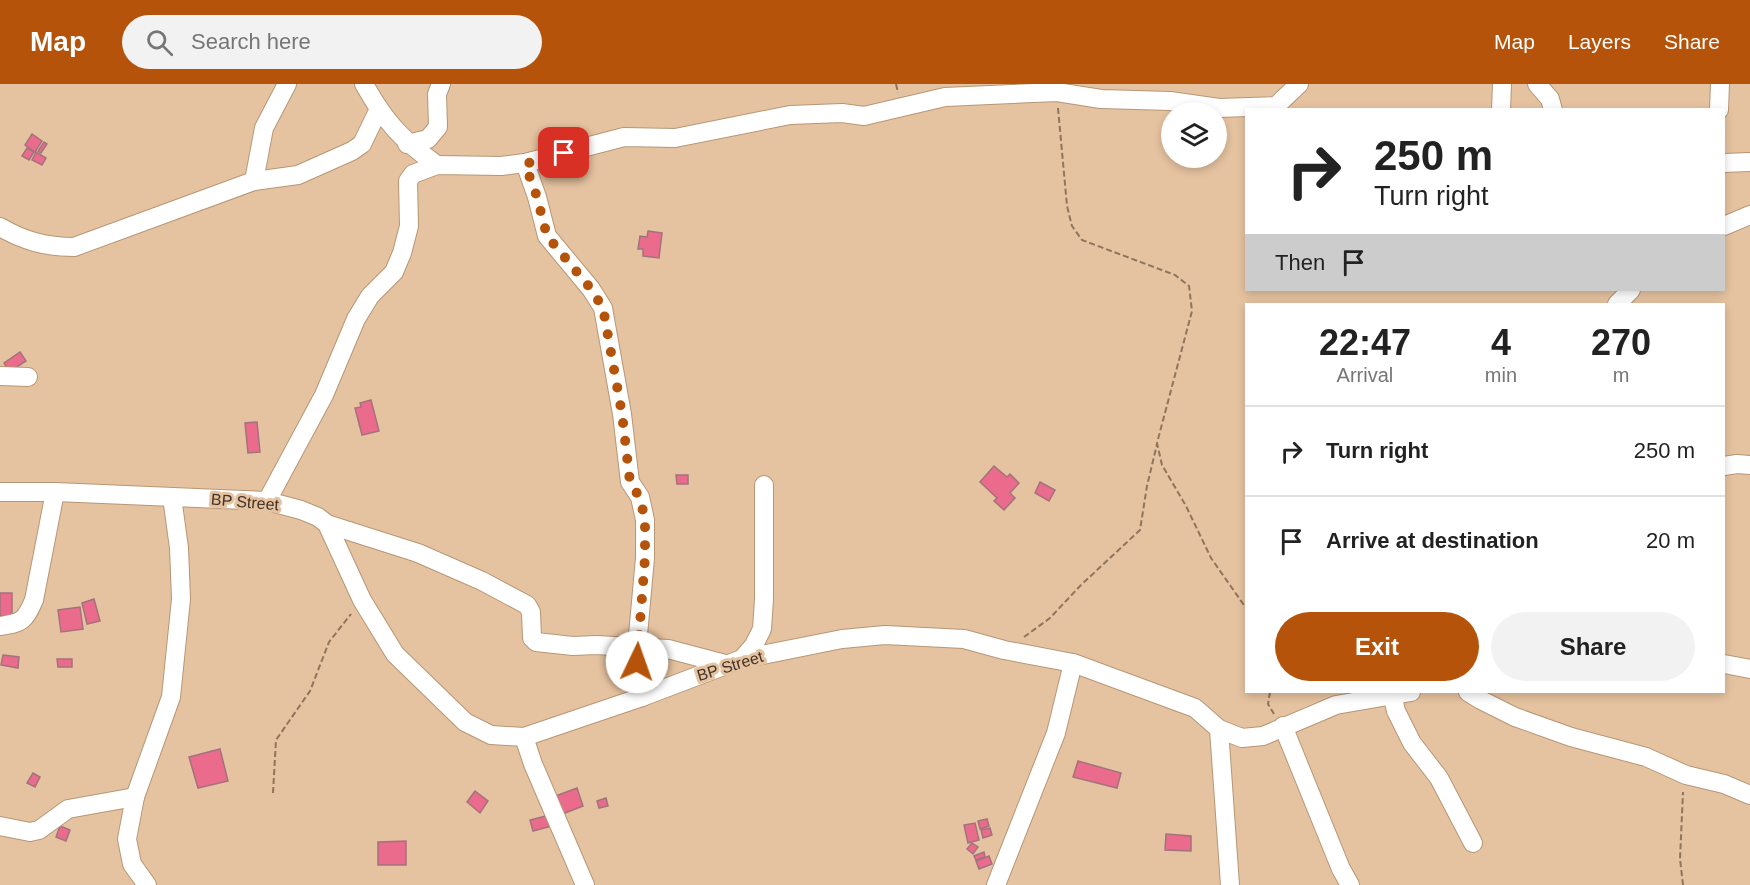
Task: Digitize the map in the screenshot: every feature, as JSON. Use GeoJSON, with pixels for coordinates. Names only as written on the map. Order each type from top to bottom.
{"type":"FeatureCollection","features":[{"type":"Feature","properties":{"kind":"street"},"geometry":{"type":"LineString","coordinates":[[254,181],[264,128],[287,84]]}},
{"type":"Feature","properties":{"kind":"street"},"geometry":{"type":"LineString","coordinates":[[364,84],[378,111],[407,144],[437,165]]}},
{"type":"Feature","properties":{"kind":"street"},"geometry":{"type":"LineString","coordinates":[[407,144],[428,139],[438,127],[437,94],[441,84]]}},
{"type":"Feature","properties":{"kind":"street"},"geometry":{"type":"LineString","coordinates":[[267,501],[324,395],[356,319],[370,296],[393,272],[398,262],[409,226],[408,181],[413,174],[437,165],[525,164],[624,137],[675,138],[790,115],[842,113],[864,116],[945,97],[1057,92],[1101,99],[1170,101],[1219,108],[1276,106],[1299,84]]}},
{"type":"Feature","properties":{"kind":"street"},"geometry":{"type":"LineString","coordinates":[[1501,108],[1502,84]]}},
{"type":"Feature","properties":{"kind":"street"},"geometry":{"type":"LineString","coordinates":[[1537,84],[1550,99],[1552,108]]}},
{"type":"Feature","properties":{"kind":"street"},"geometry":{"type":"LineString","coordinates":[[1719,108],[1720,84]]}},
{"type":"Feature","properties":{"kind":"street"},"geometry":{"type":"LineString","coordinates":[[0,227],[19,238],[53,247],[74,246],[254,181],[298,175],[352,152],[362,144],[378,111]]}},
{"type":"Feature","properties":{"kind":"street"},"geometry":{"type":"LineString","coordinates":[[1725,164],[1750,162]]}},
{"type":"Feature","properties":{"kind":"street"},"geometry":{"type":"LineString","coordinates":[[525,164],[537,197],[547,236],[591,289],[603,308],[622,414],[630,482],[640,498],[645,520],[645,558],[637,646],[637,677],[642,697]]}},
{"type":"Feature","properties":{"kind":"street"},"geometry":{"type":"LineString","coordinates":[[1725,226],[1750,215]]}},
{"type":"Feature","properties":{"kind":"street"},"geometry":{"type":"LineString","coordinates":[[0,376],[28,377]]}},
{"type":"Feature","properties":{"kind":"street"},"geometry":{"type":"LineString","coordinates":[[1725,466],[1750,465]]}},
{"type":"Feature","properties":{"kind":"street"},"geometry":{"type":"LineString","coordinates":[[327,524],[418,553],[482,581],[527,605],[531,612],[532,638],[536,642],[573,646],[637,646],[668,649],[734,662],[754,645],[762,629],[764,485]]}},
{"type":"Feature","properties":{"kind":"street","name":"BP Street"},"geometry":{"type":"LineString","coordinates":[[0,492],[55,492],[267,501],[318,517],[327,524],[362,600],[395,654],[465,722],[491,735],[524,737],[642,697],[734,662],[842,639],[885,635],[964,639],[1004,650],[1073,663],[1196,708],[1219,729],[1242,738],[1263,736],[1336,705],[1401,693]]}},
{"type":"Feature","properties":{"kind":"street"},"geometry":{"type":"LineString","coordinates":[[0,626],[18,624],[28,615],[34,600],[55,492]]}},
{"type":"Feature","properties":{"kind":"street"},"geometry":{"type":"LineString","coordinates":[[147,885],[132,864],[127,839],[135,797],[171,697],[181,598],[179,548],[172,497]]}},
{"type":"Feature","properties":{"kind":"street"},"geometry":{"type":"LineString","coordinates":[[996,885],[1056,733],[1073,663]]}},
{"type":"Feature","properties":{"kind":"street"},"geometry":{"type":"LineString","coordinates":[[1725,664],[1750,669]]}},
{"type":"Feature","properties":{"kind":"street"},"geometry":{"type":"LineString","coordinates":[[1405,693],[1396,711],[1412,743],[1439,778],[1473,843]]}},
{"type":"Feature","properties":{"kind":"street"},"geometry":{"type":"LineString","coordinates":[[1470,693],[1515,717],[1571,737],[1646,757],[1686,774],[1724,783],[1750,795]]}},
{"type":"Feature","properties":{"kind":"street"},"geometry":{"type":"LineString","coordinates":[[1283,726],[1341,869],[1350,885]]}},
{"type":"Feature","properties":{"kind":"street"},"geometry":{"type":"LineString","coordinates":[[1219,729],[1235,882]]}},
{"type":"Feature","properties":{"kind":"street"},"geometry":{"type":"LineString","coordinates":[[524,737],[533,764],[585,885]]}},
{"type":"Feature","properties":{"kind":"street"},"geometry":{"type":"LineString","coordinates":[[0,826],[30,832],[39,830],[68,809],[135,797]]}},
{"type":"Feature","properties":{"kind":"path"},"geometry":{"type":"LineString","coordinates":[[1004,650],[1050,618],[1081,585],[1140,530],[1157,443],[1192,311],[1189,286],[1175,275],[1082,240],[1072,226],[1067,206],[1057,92]]}},
{"type":"Feature","properties":{"kind":"path"},"geometry":{"type":"LineString","coordinates":[[1157,443],[1162,465],[1186,506],[1211,558],[1245,607]]}},
{"type":"Feature","properties":{"kind":"path"},"geometry":{"type":"LineString","coordinates":[[273,793],[276,740],[310,691],[329,642],[362,600]]}},
{"type":"Feature","properties":{"kind":"path"},"geometry":{"type":"LineString","coordinates":[[1270,693],[1268,704],[1283,726]]}},
{"type":"Feature","properties":{"kind":"path"},"geometry":{"type":"LineString","coordinates":[[1683,885],[1680,847],[1681,811],[1686,774]]}},
{"type":"Feature","properties":{"kind":"building"},"geometry":{"type":"Polygon","coordinates":[[[32,134],[42,141],[35,152],[25,145],[32,134]]]}},
{"type":"Feature","properties":{"kind":"building"},"geometry":{"type":"Polygon","coordinates":[[[44,142],[47,144],[41,153],[38,151],[44,142]]]}},
{"type":"Feature","properties":{"kind":"building"},"geometry":{"type":"Polygon","coordinates":[[[27,148],[34,152],[29,160],[22,156],[27,148]]]}},
{"type":"Feature","properties":{"kind":"building"},"geometry":{"type":"Polygon","coordinates":[[[36,152],[46,158],[42,165],[32,160],[36,152]]]}},
{"type":"Feature","properties":{"kind":"building"},"geometry":{"type":"Polygon","coordinates":[[[648,231],[662,233],[659,258],[643,256],[643,249],[638,249],[640,236],[647,237],[648,231]]]}},
{"type":"Feature","properties":{"kind":"building"},"geometry":{"type":"Polygon","coordinates":[[[20,352],[26,361],[9,372],[4,363],[20,352]]]}},
{"type":"Feature","properties":{"kind":"building"},"geometry":{"type":"Polygon","coordinates":[[[371,400],[379,431],[362,435],[355,408],[361,407],[360,403],[371,400]]]}},
{"type":"Feature","properties":{"kind":"building"},"geometry":{"type":"Polygon","coordinates":[[[257,422],[260,452],[248,453],[245,423],[257,422]]]}},
{"type":"Feature","properties":{"kind":"building"},"geometry":{"type":"Polygon","coordinates":[[[994,466],[1007,477],[1010,474],[1019,483],[1010,493],[1015,498],[1004,510],[994,501],[997,498],[980,482],[994,466]]]}},
{"type":"Feature","properties":{"kind":"building"},"geometry":{"type":"Polygon","coordinates":[[[676,475],[688,475],[688,484],[677,484],[676,475]]]}},
{"type":"Feature","properties":{"kind":"building"},"geometry":{"type":"Polygon","coordinates":[[[1040,482],[1055,490],[1049,501],[1035,493],[1040,482]]]}},
{"type":"Feature","properties":{"kind":"building"},"geometry":{"type":"Polygon","coordinates":[[[0,593],[12,593],[12,616],[0,616],[0,593]]]}},
{"type":"Feature","properties":{"kind":"building"},"geometry":{"type":"Polygon","coordinates":[[[94,599],[100,621],[87,624],[82,603],[94,599]]]}},
{"type":"Feature","properties":{"kind":"building"},"geometry":{"type":"Polygon","coordinates":[[[80,607],[83,629],[61,632],[58,610],[80,607]]]}},
{"type":"Feature","properties":{"kind":"building"},"geometry":{"type":"Polygon","coordinates":[[[3,655],[19,657],[18,668],[1,665],[3,655]]]}},
{"type":"Feature","properties":{"kind":"building"},"geometry":{"type":"Polygon","coordinates":[[[57,659],[72,659],[72,667],[58,667],[57,659]]]}},
{"type":"Feature","properties":{"kind":"building"},"geometry":{"type":"Polygon","coordinates":[[[220,749],[228,781],[198,788],[189,757],[220,749]]]}},
{"type":"Feature","properties":{"kind":"building"},"geometry":{"type":"Polygon","coordinates":[[[1078,761],[1121,773],[1117,788],[1073,777],[1078,761]]]}},
{"type":"Feature","properties":{"kind":"building"},"geometry":{"type":"Polygon","coordinates":[[[33,773],[40,777],[35,787],[27,783],[33,773]]]}},
{"type":"Feature","properties":{"kind":"building"},"geometry":{"type":"Polygon","coordinates":[[[577,788],[583,806],[560,815],[553,797],[577,788]]]}},
{"type":"Feature","properties":{"kind":"building"},"geometry":{"type":"Polygon","coordinates":[[[475,791],[488,801],[480,813],[467,802],[475,791]]]}},
{"type":"Feature","properties":{"kind":"building"},"geometry":{"type":"Polygon","coordinates":[[[606,798],[608,806],[599,808],[597,801],[606,798]]]}},
{"type":"Feature","properties":{"kind":"building"},"geometry":{"type":"Polygon","coordinates":[[[550,815],[552,826],[533,831],[530,820],[550,815]]]}},
{"type":"Feature","properties":{"kind":"building"},"geometry":{"type":"Polygon","coordinates":[[[987,819],[989,826],[980,829],[978,821],[987,819]]]}},
{"type":"Feature","properties":{"kind":"building"},"geometry":{"type":"Polygon","coordinates":[[[975,823],[979,840],[968,843],[964,825],[975,823]]]}},
{"type":"Feature","properties":{"kind":"building"},"geometry":{"type":"Polygon","coordinates":[[[60,826],[70,830],[66,841],[56,837],[60,826]]]}},
{"type":"Feature","properties":{"kind":"building"},"geometry":{"type":"Polygon","coordinates":[[[990,828],[992,835],[983,838],[981,830],[990,828]]]}},
{"type":"Feature","properties":{"kind":"building"},"geometry":{"type":"Polygon","coordinates":[[[1166,834],[1191,836],[1191,851],[1165,850],[1166,834]]]}},
{"type":"Feature","properties":{"kind":"building"},"geometry":{"type":"Polygon","coordinates":[[[406,841],[406,865],[378,865],[378,842],[406,841]]]}},
{"type":"Feature","properties":{"kind":"building"},"geometry":{"type":"Polygon","coordinates":[[[972,843],[978,847],[973,854],[967,849],[972,843]]]}},
{"type":"Feature","properties":{"kind":"building"},"geometry":{"type":"Polygon","coordinates":[[[984,852],[985,857],[976,860],[974,856],[984,852]]]}},
{"type":"Feature","properties":{"kind":"building"},"geometry":{"type":"Polygon","coordinates":[[[989,856],[992,864],[979,869],[976,861],[989,856]]]}},
{"type":"Feature","properties":{"kind":"route"},"geometry":{"type":"LineString","coordinates":[[564,153],[525,164],[537,197],[547,236],[591,289],[603,308],[622,414],[630,482],[640,498],[645,520],[645,558],[637,662]]}}]}
